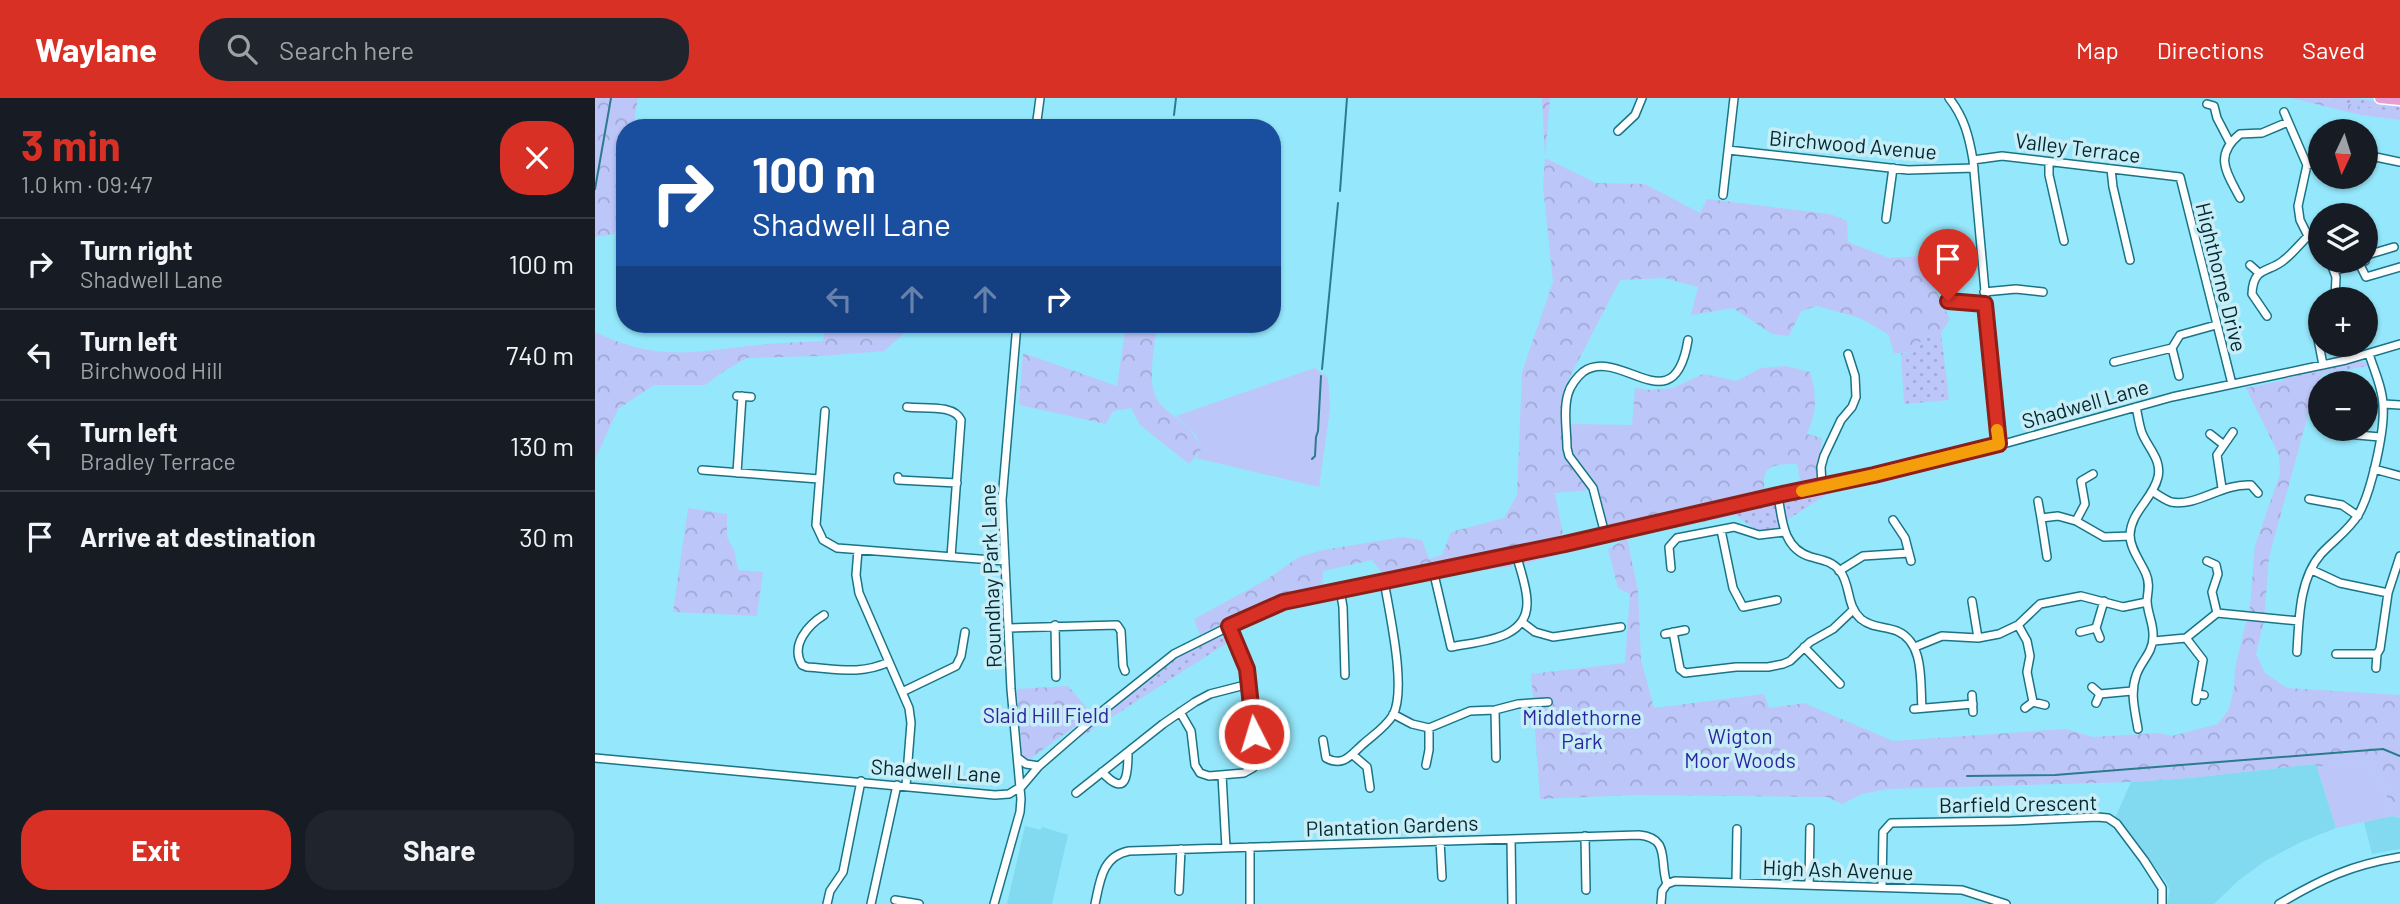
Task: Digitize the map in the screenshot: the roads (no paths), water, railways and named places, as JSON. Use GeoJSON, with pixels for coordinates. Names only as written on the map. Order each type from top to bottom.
{"type":"FeatureCollection","features":[{"type":"Feature","properties":{"kind":"highway"},"geometry":{"type":"LineString","coordinates":[[2380,98],[2400,100]]}},
{"type":"Feature","properties":{"kind":"street"},"geometry":{"type":"LineString","coordinates":[[1038,119],[1039,98]]}},
{"type":"Feature","properties":{"kind":"street"},"geometry":{"type":"LineString","coordinates":[[1618,131],[1635,116],[1642,98]]}},
{"type":"Feature","properties":{"kind":"street"},"geometry":{"type":"LineString","coordinates":[[1723,195],[1734,98]]}},
{"type":"Feature","properties":{"kind":"street"},"geometry":{"type":"LineString","coordinates":[[1949,98],[1967,128],[1974,164],[1999,444]]}},
{"type":"Feature","properties":{"kind":"street"},"geometry":{"type":"LineString","coordinates":[[2207,104],[2214,106],[2217,118],[2231,143]]}},
{"type":"Feature","properties":{"kind":"street"},"geometry":{"type":"LineString","coordinates":[[2267,316],[2252,293],[2254,279],[2259,273],[2283,262],[2308,236],[2300,220],[2298,206],[2307,165],[2284,112]]}},
{"type":"Feature","properties":{"kind":"street"},"geometry":{"type":"LineString","coordinates":[[2241,198],[2224,166],[2231,143],[2240,134],[2262,133],[2288,122]]}},
{"type":"Feature","properties":{"kind":"street","name":"Birchwood Avenue"},"geometry":{"type":"LineString","coordinates":[[1728,150],[1893,169],[1946,170],[1974,164]]}},
{"type":"Feature","properties":{"kind":"street","name":"Valley Terrace"},"geometry":{"type":"LineString","coordinates":[[1974,164],[2001,156],[2180,177]]}},
{"type":"Feature","properties":{"kind":"street"},"geometry":{"type":"LineString","coordinates":[[2378,157],[2400,162]]}},
{"type":"Feature","properties":{"kind":"street"},"geometry":{"type":"LineString","coordinates":[[2049,162],[2049,175],[2064,241]]}},
{"type":"Feature","properties":{"kind":"street"},"geometry":{"type":"LineString","coordinates":[[1886,219],[1893,169]]}},
{"type":"Feature","properties":{"kind":"street"},"geometry":{"type":"LineString","coordinates":[[2111,169],[2130,260]]}},
{"type":"Feature","properties":{"kind":"street","name":"Highthorne Drive"},"geometry":{"type":"LineString","coordinates":[[2180,177],[2215,325],[2232,384]]}},
{"type":"Feature","properties":{"kind":"street"},"geometry":{"type":"LineString","coordinates":[[2378,252],[2394,247]]}},
{"type":"Feature","properties":{"kind":"street"},"geometry":{"type":"LineString","coordinates":[[2250,265],[2259,273]]}},
{"type":"Feature","properties":{"kind":"street"},"geometry":{"type":"LineString","coordinates":[[2365,273],[2366,277],[2400,267]]}},
{"type":"Feature","properties":{"kind":"street"},"geometry":{"type":"LineString","coordinates":[[1984,292],[2040,289]]}},
{"type":"Feature","properties":{"kind":"street"},"geometry":{"type":"LineString","coordinates":[[1948,301],[1985,304]]}},
{"type":"Feature","properties":{"kind":"street"},"geometry":{"type":"LineString","coordinates":[[2114,362],[2172,348],[2180,335],[2215,325]]}},
{"type":"Feature","properties":{"kind":"street","name":"Roundhay Park Lane"},"geometry":{"type":"LineString","coordinates":[[994,904],[1020,812],[1022,786],[1008,628],[1002,500],[1016,333]]}},
{"type":"Feature","properties":{"kind":"street"},"geometry":{"type":"LineString","coordinates":[[1605,534],[1593,488],[1569,456],[1567,394],[1579,376],[1597,366],[1621,370],[1652,381],[1670,377],[1679,370],[1685,360],[1688,340]]}},
{"type":"Feature","properties":{"kind":"street","name":"Shadwell Lane"},"geometry":{"type":"LineString","coordinates":[[2378,351],[2400,344]]}},
{"type":"Feature","properties":{"kind":"street"},"geometry":{"type":"LineString","coordinates":[[2172,348],[2179,376]]}},
{"type":"Feature","properties":{"kind":"street"},"geometry":{"type":"LineString","coordinates":[[1822,486],[1821,467],[1824,456],[1832,444],[1841,420],[1852,407],[1856,397],[1855,376],[1848,354]]}},
{"type":"Feature","properties":{"kind":"street"},"geometry":{"type":"LineString","coordinates":[[2321,357],[2323,365]]}},
{"type":"Feature","properties":{"kind":"street","name":"Shadwell Lane"},"geometry":{"type":"LineString","coordinates":[[595,758],[995,795],[1009,794],[1022,786],[1039,766],[1100,713],[1174,654],[1283,602],[1822,486],[1999,444],[2136,407],[2356,357]]}},
{"type":"Feature","properties":{"kind":"street"},"geometry":{"type":"LineString","coordinates":[[2297,652],[2305,584],[2320,555],[2358,516],[2368,496],[2384,404],[2370,357]]}},
{"type":"Feature","properties":{"kind":"street"},"geometry":{"type":"LineString","coordinates":[[737,473],[743,396]]}},
{"type":"Feature","properties":{"kind":"street"},"geometry":{"type":"LineString","coordinates":[[2384,404],[2400,405]]}},
{"type":"Feature","properties":{"kind":"street"},"geometry":{"type":"LineString","coordinates":[[2136,407],[2142,433],[2158,463],[2158,477],[2152,491],[2135,514],[2130,536],[2150,588],[2147,602],[2154,641],[2147,658],[2136,673],[2132,691],[2138,729]]}},
{"type":"Feature","properties":{"kind":"street"},"geometry":{"type":"LineString","coordinates":[[907,408],[951,410],[960,417],[951,557]]}},
{"type":"Feature","properties":{"kind":"street"},"geometry":{"type":"LineString","coordinates":[[825,411],[816,525],[818,533],[829,545],[858,550],[1005,561]]}},
{"type":"Feature","properties":{"kind":"street"},"geometry":{"type":"LineString","coordinates":[[2222,488],[2217,455],[2233,432]]}},
{"type":"Feature","properties":{"kind":"street"},"geometry":{"type":"LineString","coordinates":[[2210,434],[2224,444]]}},
{"type":"Feature","properties":{"kind":"street"},"geometry":{"type":"LineString","coordinates":[[2374,468],[2400,476]]}},
{"type":"Feature","properties":{"kind":"street"},"geometry":{"type":"LineString","coordinates":[[702,470],[819,479]]}},
{"type":"Feature","properties":{"kind":"street"},"geometry":{"type":"LineString","coordinates":[[2072,478],[2081,481],[2093,474]]}},
{"type":"Feature","properties":{"kind":"street"},"geometry":{"type":"LineString","coordinates":[[898,477],[898,480],[957,483]]}},
{"type":"Feature","properties":{"kind":"street"},"geometry":{"type":"LineString","coordinates":[[2076,521],[2085,504],[2081,481]]}},
{"type":"Feature","properties":{"kind":"street"},"geometry":{"type":"LineString","coordinates":[[2152,491],[2169,501],[2187,503],[2222,488],[2251,485],[2257,493]]}},
{"type":"Feature","properties":{"kind":"street"},"geometry":{"type":"LineString","coordinates":[[1778,495],[1787,538],[1798,551],[1828,561],[1839,570],[1853,610],[1871,625],[1899,632],[1915,647],[1919,666],[1918,709],[1973,708],[1972,695]]}},
{"type":"Feature","properties":{"kind":"street"},"geometry":{"type":"LineString","coordinates":[[2309,499],[2342,505],[2358,516]]}},
{"type":"Feature","properties":{"kind":"street"},"geometry":{"type":"LineString","coordinates":[[2038,501],[2047,557]]}},
{"type":"Feature","properties":{"kind":"street"},"geometry":{"type":"LineString","coordinates":[[2041,518],[2058,516],[2076,521],[2104,537],[2130,536]]}},
{"type":"Feature","properties":{"kind":"street"},"geometry":{"type":"LineString","coordinates":[[1839,570],[1863,556],[1910,557],[1905,538],[1893,520]]}},
{"type":"Feature","properties":{"kind":"street"},"geometry":{"type":"LineString","coordinates":[[1671,568],[1668,551],[1673,540],[1742,528],[1759,535],[1785,532]]}},
{"type":"Feature","properties":{"kind":"street"},"geometry":{"type":"LineString","coordinates":[[1721,530],[1733,588],[1743,607],[1777,600]]}},
{"type":"Feature","properties":{"kind":"street"},"geometry":{"type":"LineString","coordinates":[[1615,532],[1617,542]]}},
{"type":"Feature","properties":{"kind":"street"},"geometry":{"type":"LineString","coordinates":[[858,550],[856,584],[909,708],[911,723],[906,786]]}},
{"type":"Feature","properties":{"kind":"street"},"geometry":{"type":"LineString","coordinates":[[1433,570],[1451,647],[1510,634],[1522,622],[1528,599],[1516,554]]}},
{"type":"Feature","properties":{"kind":"street"},"geometry":{"type":"LineString","coordinates":[[2376,668],[2388,593],[2400,556]]}},
{"type":"Feature","properties":{"kind":"street"},"geometry":{"type":"LineString","coordinates":[[2207,561],[2218,564],[2213,592],[2217,612]]}},
{"type":"Feature","properties":{"kind":"street"},"geometry":{"type":"LineString","coordinates":[[2312,570],[2340,583],[2388,593]]}},
{"type":"Feature","properties":{"kind":"street"},"geometry":{"type":"LineString","coordinates":[[1326,758],[1342,761],[1353,755],[1384,727],[1393,714],[1398,695],[1398,673],[1384,581]]}},
{"type":"Feature","properties":{"kind":"street"},"geometry":{"type":"LineString","coordinates":[[1340,590],[1345,675]]}},
{"type":"Feature","properties":{"kind":"street"},"geometry":{"type":"LineString","coordinates":[[1915,647],[1942,636],[1978,638],[2000,634],[2018,625],[2040,604],[2081,596],[2123,607],[2147,602]]}},
{"type":"Feature","properties":{"kind":"street"},"geometry":{"type":"LineString","coordinates":[[1972,601],[1978,638]]}},
{"type":"Feature","properties":{"kind":"street"},"geometry":{"type":"LineString","coordinates":[[2100,638],[2096,628],[2104,601]]}},
{"type":"Feature","properties":{"kind":"street"},"geometry":{"type":"LineString","coordinates":[[1685,630],[1669,633],[1680,669],[1685,673],[1736,667],[1768,667],[1790,661],[1804,647],[1833,629],[1853,610]]}},
{"type":"Feature","properties":{"kind":"street"},"geometry":{"type":"LineString","coordinates":[[2154,641],[2186,638],[2217,612],[2299,621]]}},
{"type":"Feature","properties":{"kind":"street"},"geometry":{"type":"LineString","coordinates":[[824,615],[801,637],[799,657],[802,665],[860,671],[875,669],[889,662]]}},
{"type":"Feature","properties":{"kind":"street"},"geometry":{"type":"LineString","coordinates":[[1522,622],[1535,632],[1553,637],[1621,627]]}},
{"type":"Feature","properties":{"kind":"street"},"geometry":{"type":"LineString","coordinates":[[1055,625],[1056,677]]}},
{"type":"Feature","properties":{"kind":"street"},"geometry":{"type":"LineString","coordinates":[[1008,628],[1117,625],[1121,631],[1125,671]]}},
{"type":"Feature","properties":{"kind":"street"},"geometry":{"type":"LineString","coordinates":[[2018,625],[2028,648],[2027,672],[2033,702]]}},
{"type":"Feature","properties":{"kind":"street"},"geometry":{"type":"LineString","coordinates":[[1180,712],[1191,732],[1196,770],[1204,776],[1244,773],[1255,764],[1249,684],[1242,655],[1229,626]]}},
{"type":"Feature","properties":{"kind":"street"},"geometry":{"type":"LineString","coordinates":[[2080,632],[2096,628]]}},
{"type":"Feature","properties":{"kind":"street"},"geometry":{"type":"LineString","coordinates":[[902,692],[956,666],[961,656],[965,632]]}},
{"type":"Feature","properties":{"kind":"street"},"geometry":{"type":"LineString","coordinates":[[2186,638],[2203,660],[2199,696]]}},
{"type":"Feature","properties":{"kind":"street"},"geometry":{"type":"LineString","coordinates":[[1804,647],[1840,684]]}},
{"type":"Feature","properties":{"kind":"street"},"geometry":{"type":"LineString","coordinates":[[2336,653],[2377,654]]}},
{"type":"Feature","properties":{"kind":"street"},"geometry":{"type":"LineString","coordinates":[[1076,793],[1180,712],[1210,694],[1249,684]]}},
{"type":"Feature","properties":{"kind":"street"},"geometry":{"type":"LineString","coordinates":[[2092,687],[2100,694],[2132,691]]}},
{"type":"Feature","properties":{"kind":"street"},"geometry":{"type":"LineString","coordinates":[[2096,703],[2100,694]]}},
{"type":"Feature","properties":{"kind":"street"},"geometry":{"type":"LineString","coordinates":[[1393,714],[1412,724],[1429,728],[1470,711],[1548,702]]}},
{"type":"Feature","properties":{"kind":"street"},"geometry":{"type":"LineString","coordinates":[[2033,702],[2045,705]]}},
{"type":"Feature","properties":{"kind":"street"},"geometry":{"type":"LineString","coordinates":[[2025,708],[2033,702]]}},
{"type":"Feature","properties":{"kind":"street"},"geometry":{"type":"LineString","coordinates":[[1495,710],[1496,758]]}},
{"type":"Feature","properties":{"kind":"street"},"geometry":{"type":"LineString","coordinates":[[1426,765],[1429,728]]}},
{"type":"Feature","properties":{"kind":"street"},"geometry":{"type":"LineString","coordinates":[[1321,766],[1326,758],[1323,740]]}},
{"type":"Feature","properties":{"kind":"street"},"geometry":{"type":"LineString","coordinates":[[1102,772],[1113,783],[1125,781],[1128,776],[1128,752]]}},
{"type":"Feature","properties":{"kind":"street"},"geometry":{"type":"LineString","coordinates":[[1353,755],[1367,767],[1370,788]]}},
{"type":"Feature","properties":{"kind":"street"},"geometry":{"type":"LineString","coordinates":[[1018,758],[1026,764],[1039,766]]}},
{"type":"Feature","properties":{"kind":"street"},"geometry":{"type":"LineString","coordinates":[[1222,775],[1226,848]]}},
{"type":"Feature","properties":{"kind":"street"},"geometry":{"type":"LineString","coordinates":[[827,904],[831,891],[843,872],[861,782]]}},
{"type":"Feature","properties":{"kind":"street"},"geometry":{"type":"LineString","coordinates":[[871,904],[897,785]]}},
{"type":"Feature","properties":{"kind":"street","name":"Barfield Crescent"},"geometry":{"type":"LineString","coordinates":[[1882,887],[1883,832],[1891,823],[2097,817],[2108,818],[2117,824],[2144,860],[2162,888],[2162,904]]}},
{"type":"Feature","properties":{"kind":"street"},"geometry":{"type":"LineString","coordinates":[[1809,886],[1810,828]]}},
{"type":"Feature","properties":{"kind":"street"},"geometry":{"type":"LineString","coordinates":[[1736,883],[1737,829]]}},
{"type":"Feature","properties":{"kind":"street"},"geometry":{"type":"LineString","coordinates":[[1585,836],[1586,890]]}},
{"type":"Feature","properties":{"kind":"street","name":"Plantation Gardens"},"geometry":{"type":"LineString","coordinates":[[1095,904],[1103,869],[1114,856],[1129,851],[1649,836],[1662,848],[1667,884],[1662,891],[1661,904]]}},
{"type":"Feature","properties":{"kind":"street"},"geometry":{"type":"LineString","coordinates":[[1511,839],[1512,904]]}},
{"type":"Feature","properties":{"kind":"street"},"geometry":{"type":"LineString","coordinates":[[1440,841],[1442,877]]}},
{"type":"Feature","properties":{"kind":"street"},"geometry":{"type":"LineString","coordinates":[[1249,847],[1250,904]]}},
{"type":"Feature","properties":{"kind":"street"},"geometry":{"type":"LineString","coordinates":[[1179,891],[1181,849]]}},
{"type":"Feature","properties":{"kind":"street"},"geometry":{"type":"LineString","coordinates":[[2279,904],[2320,880],[2369,862],[2400,857]]}},
{"type":"Feature","properties":{"kind":"street","name":"High Ash Avenue"},"geometry":{"type":"LineString","coordinates":[[1667,884],[1675,881],[1962,890],[2006,904]]}},
{"type":"Feature","properties":{"kind":"street"},"geometry":{"type":"LineString","coordinates":[[895,900],[919,904]]}},
{"type":"Feature","properties":{"kind":"waterway"},"geometry":{"type":"LineString","coordinates":[[595,189],[611,98]]}},
{"type":"Feature","properties":{"kind":"waterway"},"geometry":{"type":"LineString","coordinates":[[1174,115],[1176,98]]}},
{"type":"Feature","properties":{"kind":"waterway"},"geometry":{"type":"LineString","coordinates":[[1340,191],[1347,98]]}},
{"type":"Feature","properties":{"kind":"waterway"},"geometry":{"type":"LineString","coordinates":[[1322,369],[1338,203]]}},
{"type":"Feature","properties":{"kind":"waterway"},"geometry":{"type":"LineString","coordinates":[[1312,459],[1315,456],[1318,431],[1321,376]]}},
{"type":"Feature","properties":{"kind":"waterway"},"geometry":{"type":"LineString","coordinates":[[1967,776],[2055,775],[2383,749],[2400,756]]}},
{"type":"Feature","properties":{"kind":"park label","name":"Slaid Hill Field"},"geometry":{"type":"Point","coordinates":[1046,714]}},
{"type":"Feature","properties":{"kind":"park label","name":"Middlethorne Park"},"geometry":{"type":"Point","coordinates":[1582,728]}},
{"type":"Feature","properties":{"kind":"park label","name":"Wigton Moor Woods"},"geometry":{"type":"Point","coordinates":[1740,747]}}]}
